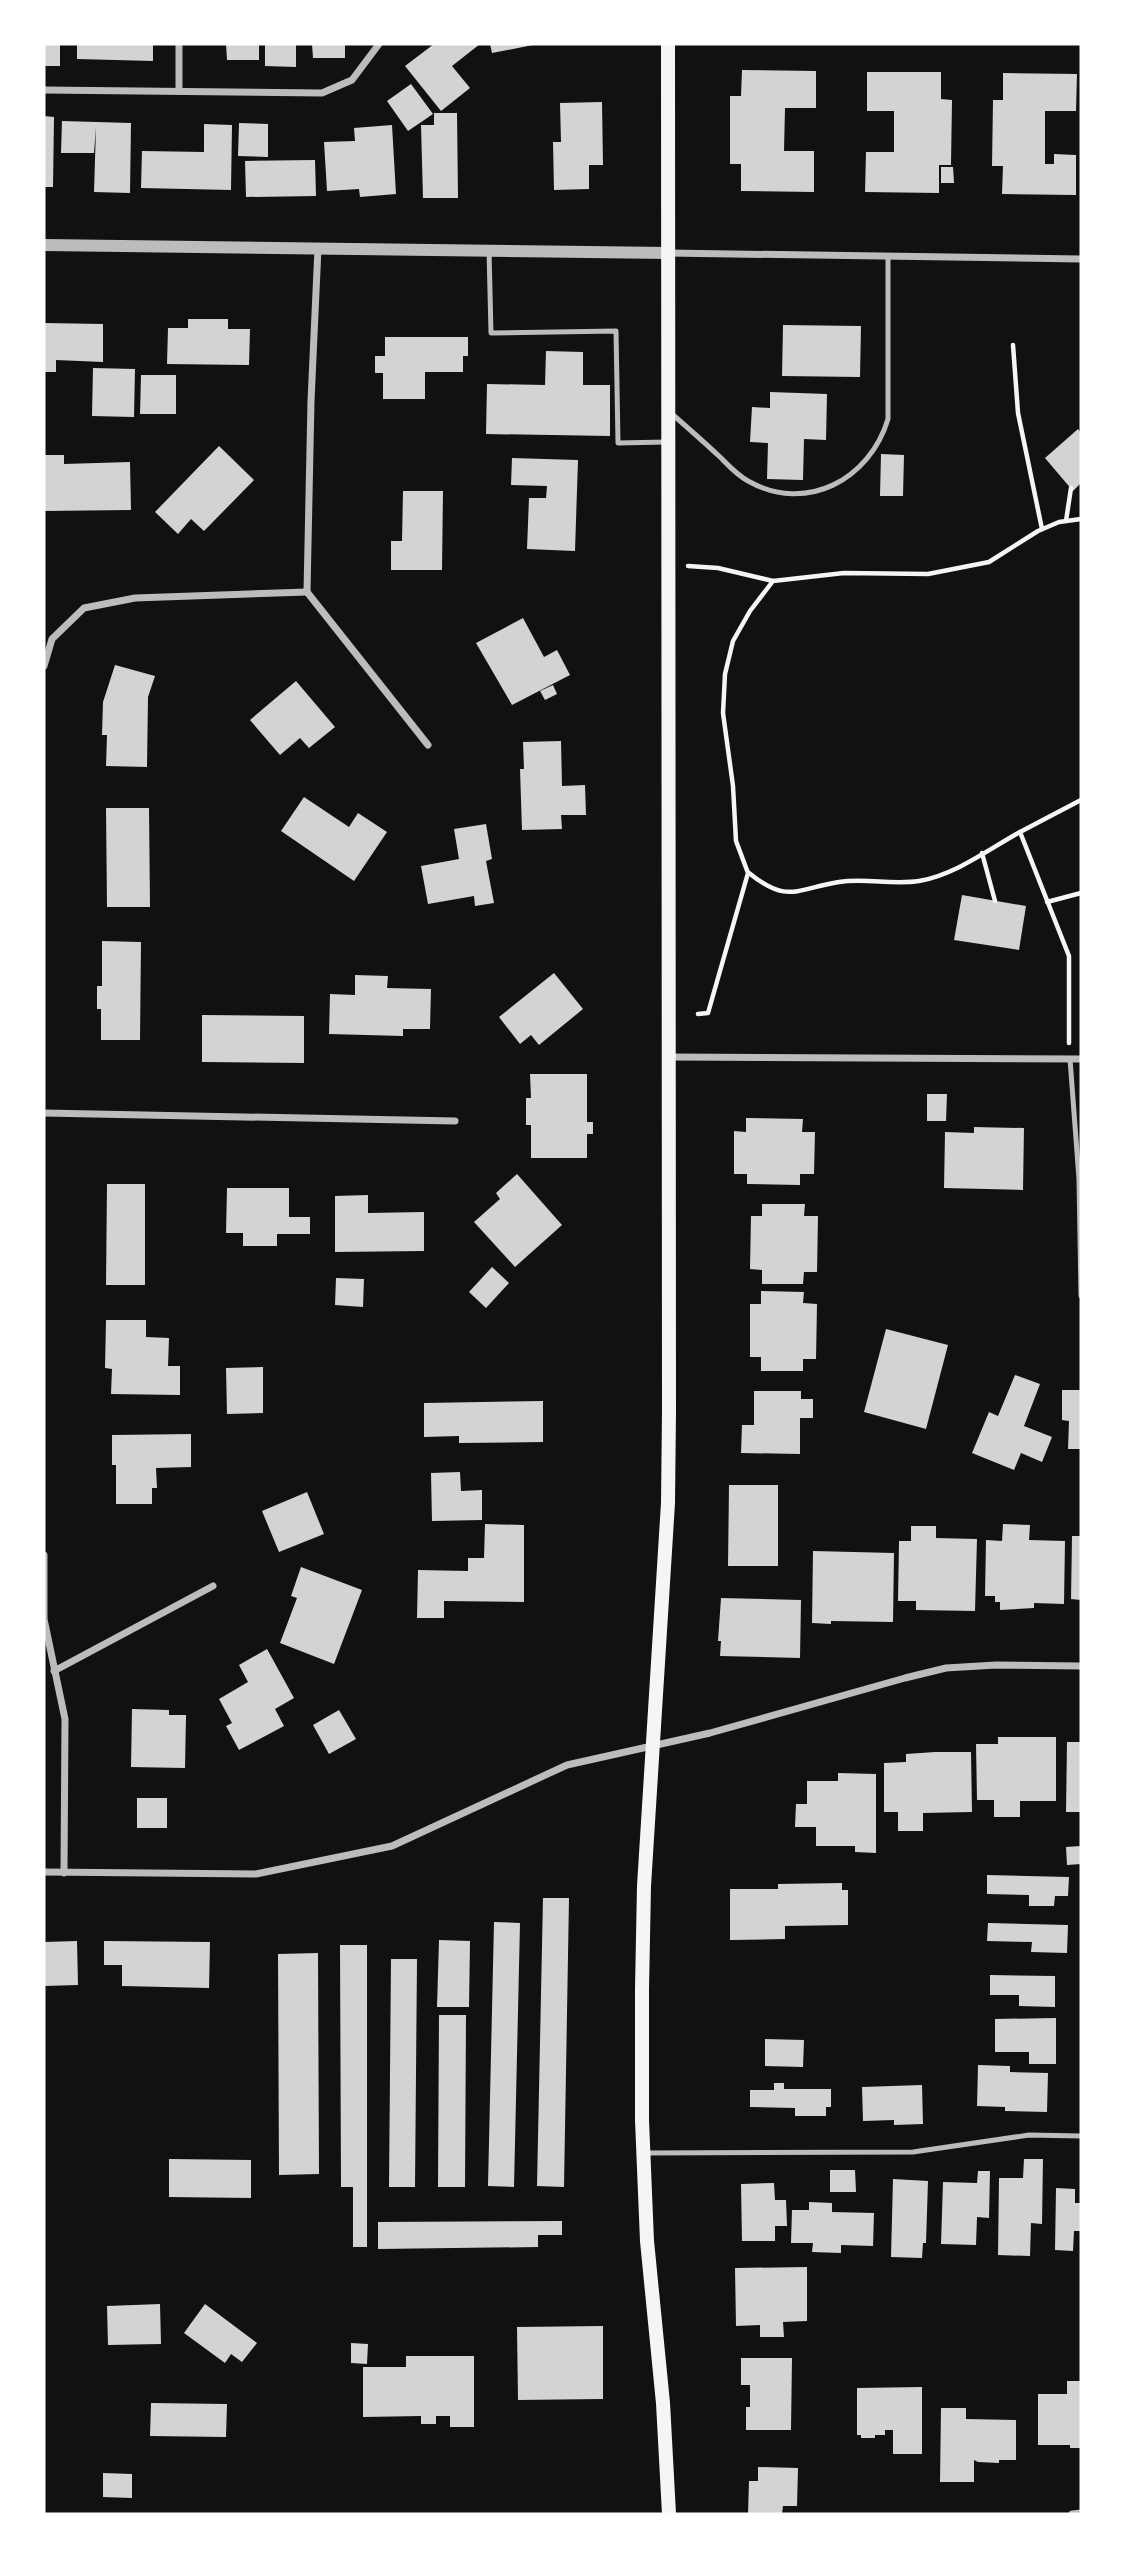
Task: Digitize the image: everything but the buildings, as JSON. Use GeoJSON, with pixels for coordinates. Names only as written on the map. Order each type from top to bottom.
{"type":"FeatureCollection","features":[{"type":"Feature","properties":{"kind":"main road"},"geometry":{"type":"LineString","coordinates":[[668,44],[668,1503],[644,1886],[644,2153],[647,2241],[663,2403],[669,2514]]}},
{"type":"Feature","properties":{"kind":"street"},"geometry":{"type":"LineString","coordinates":[[179,91],[180,44]]}},
{"type":"Feature","properties":{"kind":"street"},"geometry":{"type":"LineString","coordinates":[[44,90],[322,93],[352,80],[379,44]]}},
{"type":"Feature","properties":{"kind":"street"},"geometry":{"type":"LineString","coordinates":[[44,245],[1081,259]]}},
{"type":"Feature","properties":{"kind":"street"},"geometry":{"type":"LineString","coordinates":[[318,247],[307,592],[428,745]]}},
{"type":"Feature","properties":{"kind":"street"},"geometry":{"type":"LineString","coordinates":[[44,666],[52,639],[84,608],[135,598],[307,592]]}},
{"type":"Feature","properties":{"kind":"street"},"geometry":{"type":"LineString","coordinates":[[670,1057],[1081,1059]]}},
{"type":"Feature","properties":{"kind":"street"},"geometry":{"type":"LineString","coordinates":[[44,1113],[455,1121]]}},
{"type":"Feature","properties":{"kind":"street"},"geometry":{"type":"LineString","coordinates":[[44,1555],[44,1619],[65,1719],[64,1872]]}},
{"type":"Feature","properties":{"kind":"street"},"geometry":{"type":"LineString","coordinates":[[54,1671],[213,1587]]}},
{"type":"Feature","properties":{"kind":"street"},"geometry":{"type":"LineString","coordinates":[[44,1872],[256,1874],[392,1846],[567,1766],[652,1747],[946,1668],[996,1665],[1081,1666]]}},
{"type":"Feature","properties":{"kind":"street"},"geometry":{"type":"LineString","coordinates":[[1072,2514],[1081,2513]]}},
{"type":"Feature","properties":{"kind":"lane"},"geometry":{"type":"LineString","coordinates":[[489,250],[491,333],[616,331],[618,443],[668,442]]}},
{"type":"Feature","properties":{"kind":"lane"},"geometry":{"type":"LineString","coordinates":[[668,411],[734,471],[766,489],[803,493],[829,487],[852,475],[875,450],[888,419],[888,257]]}},
{"type":"Feature","properties":{"kind":"lane"},"geometry":{"type":"LineString","coordinates":[[1070,1059],[1079,1179],[1081,1296]]}},
{"type":"Feature","properties":{"kind":"lane"},"geometry":{"type":"LineString","coordinates":[[644,2153],[913,2152],[1029,2135],[1081,2136]]}},
{"type":"Feature","properties":{"kind":"path"},"geometry":{"type":"LineString","coordinates":[[1013,345],[1018,413],[1042,529]]}},
{"type":"Feature","properties":{"kind":"path"},"geometry":{"type":"LineString","coordinates":[[1066,521],[1071,488]]}},
{"type":"Feature","properties":{"kind":"path"},"geometry":{"type":"LineString","coordinates":[[669,565],[718,568],[773,581],[844,573],[928,574],[989,562],[1042,529],[1081,519]]}},
{"type":"Feature","properties":{"kind":"path"},"geometry":{"type":"LineString","coordinates":[[773,581],[750,611],[733,641],[724,674],[723,713],[733,786],[736,841],[748,873],[767,888],[791,893],[840,882],[919,881],[956,868],[1081,800]]}},
{"type":"Feature","properties":{"kind":"path"},"geometry":{"type":"LineString","coordinates":[[1020,832],[1069,956],[1070,1059]]}},
{"type":"Feature","properties":{"kind":"path"},"geometry":{"type":"LineString","coordinates":[[982,853],[995,901]]}},
{"type":"Feature","properties":{"kind":"path"},"geometry":{"type":"LineString","coordinates":[[698,1014],[708,1013],[748,873]]}},
{"type":"Feature","properties":{"kind":"path"},"geometry":{"type":"LineString","coordinates":[[1047,902],[1081,893]]}}]}
